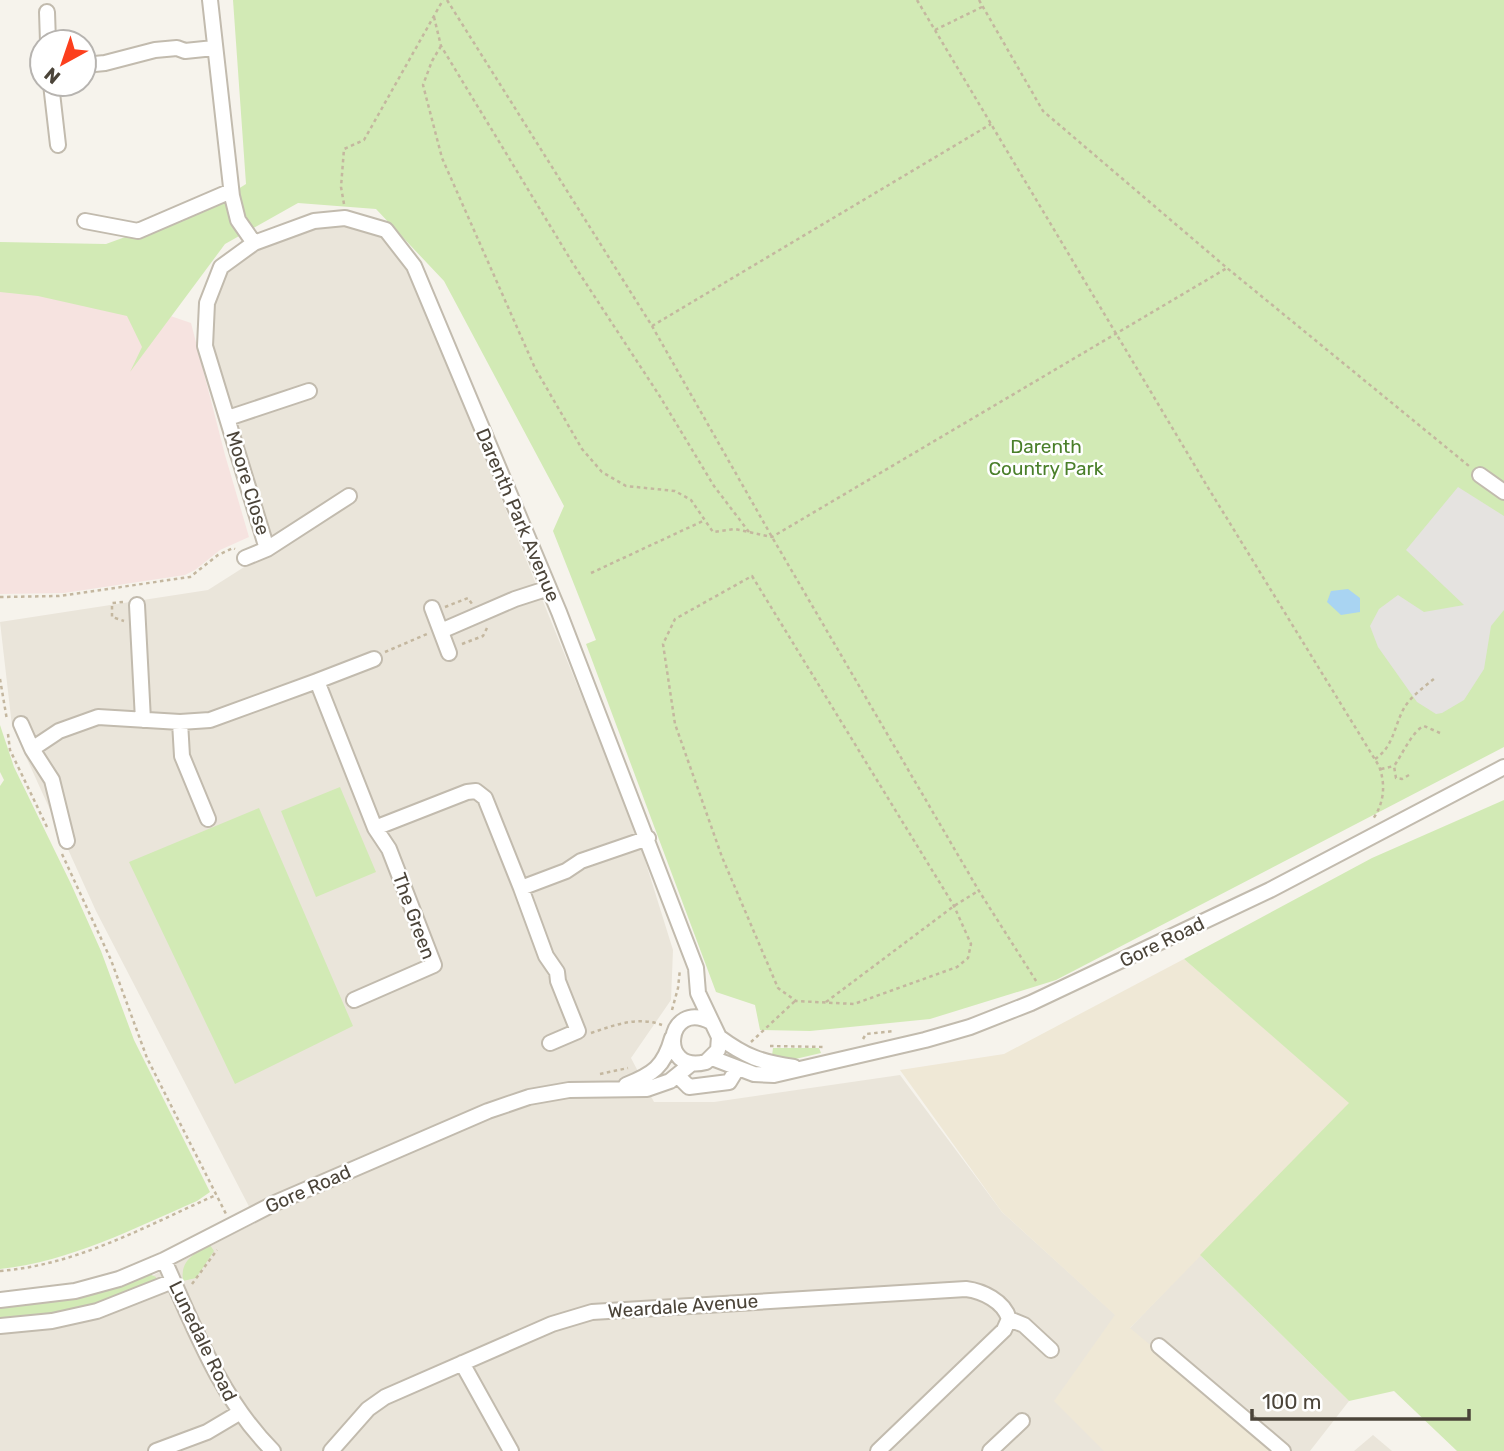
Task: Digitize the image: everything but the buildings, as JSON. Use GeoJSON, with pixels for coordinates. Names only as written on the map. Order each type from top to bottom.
{"type":"FeatureCollection","features":[{"type":"Feature","properties":{"kind":"street"},"geometry":{"type":"LineString","coordinates":[[209,0],[231,191],[238,220],[254,243]]}},
{"type":"Feature","properties":{"kind":"street"},"geometry":{"type":"LineString","coordinates":[[47,12],[48,28]]}},
{"type":"Feature","properties":{"kind":"street"},"geometry":{"type":"LineString","coordinates":[[98,64],[155,50],[214,48]]}},
{"type":"Feature","properties":{"kind":"street"},"geometry":{"type":"LineString","coordinates":[[53,98],[58,145]]}},
{"type":"Feature","properties":{"kind":"street"},"geometry":{"type":"LineString","coordinates":[[85,221],[138,231],[231,191]]}},
{"type":"Feature","properties":{"kind":"street","name":"Darenth Park Avenue"},"geometry":{"type":"LineString","coordinates":[[254,243],[314,221],[345,218],[386,230],[414,266],[549,589],[648,838],[696,968],[698,993],[711,1022]]}},
{"type":"Feature","properties":{"kind":"street","name":"Moore Close"},"geometry":{"type":"LineString","coordinates":[[254,243],[222,267],[208,303],[205,346],[267,549]]}},
{"type":"Feature","properties":{"kind":"street","name":"Moore Close"},"geometry":{"type":"LineString","coordinates":[[229,418],[309,391]]}},
{"type":"Feature","properties":{"kind":"street"},"geometry":{"type":"LineString","coordinates":[[1480,475],[1504,492]]}},
{"type":"Feature","properties":{"kind":"street","name":"Moore Close"},"geometry":{"type":"LineString","coordinates":[[246,558],[267,549],[349,496]]}},
{"type":"Feature","properties":{"kind":"street"},"geometry":{"type":"LineString","coordinates":[[441,631],[476,618],[514,599],[549,589]]}},
{"type":"Feature","properties":{"kind":"street"},"geometry":{"type":"LineString","coordinates":[[131,603],[143,720]]}},
{"type":"Feature","properties":{"kind":"street"},"geometry":{"type":"LineString","coordinates":[[432,608],[449,653]]}},
{"type":"Feature","properties":{"kind":"street"},"geometry":{"type":"LineString","coordinates":[[32,749],[59,731],[99,717],[197,722],[226,716],[379,656]]}},
{"type":"Feature","properties":{"kind":"street","name":"The Green"},"geometry":{"type":"LineString","coordinates":[[317,681],[375,828],[388,849],[435,965],[354,1000]]}},
{"type":"Feature","properties":{"kind":"street"},"geometry":{"type":"LineString","coordinates":[[180,722],[182,757],[208,819]]}},
{"type":"Feature","properties":{"kind":"street"},"geometry":{"type":"LineString","coordinates":[[21,724],[38,761],[47,769],[52,780],[62,843]]}},
{"type":"Feature","properties":{"kind":"street","name":"Gore Road"},"geometry":{"type":"LineString","coordinates":[[712,1058],[754,1074],[774,1075],[934,1038],[1031,1003],[1270,890],[1504,766]]}},
{"type":"Feature","properties":{"kind":"street"},"geometry":{"type":"LineString","coordinates":[[375,828],[479,788],[521,888],[547,940],[546,957],[557,972],[578,1031],[550,1043]]}},
{"type":"Feature","properties":{"kind":"street"},"geometry":{"type":"LineString","coordinates":[[521,888],[566,871],[584,860],[648,838]]}},
{"type":"Feature","properties":{"kind":"street"},"geometry":{"type":"LineString","coordinates":[[687,1019],[698,993]]}},
{"type":"Feature","properties":{"kind":"street"},"geometry":{"type":"LineString","coordinates":[[695,1017],[711,1022],[719,1037],[718,1050],[706,1062],[691,1064],[676,1054],[668,1031],[687,1019],[695,1017]]}},
{"type":"Feature","properties":{"kind":"street","name":"Gore Road"},"geometry":{"type":"LineString","coordinates":[[620,1088],[643,1078],[660,1066],[667,1055],[668,1031]]}},
{"type":"Feature","properties":{"kind":"street","name":"Gore Road"},"geometry":{"type":"LineString","coordinates":[[719,1037],[756,1060],[801,1068]]}},
{"type":"Feature","properties":{"kind":"street","name":"Gore Road"},"geometry":{"type":"LineString","coordinates":[[0,1300],[75,1291],[119,1279],[164,1260],[275,1203],[488,1111],[529,1097],[552,1093],[647,1088],[678,1076],[691,1064]]}},
{"type":"Feature","properties":{"kind":"street"},"geometry":{"type":"LineString","coordinates":[[678,1076],[689,1087],[728,1083],[737,1069]]}},
{"type":"Feature","properties":{"kind":"street","name":"Lunedale Road"},"geometry":{"type":"LineString","coordinates":[[164,1260],[216,1374],[239,1413],[273,1451]]}},
{"type":"Feature","properties":{"kind":"street"},"geometry":{"type":"LineString","coordinates":[[0,1326],[52,1321],[97,1311],[173,1281]]}},
{"type":"Feature","properties":{"kind":"street","name":"Weardale Avenue"},"geometry":{"type":"LineString","coordinates":[[331,1451],[378,1401],[578,1314],[966,1289],[976,1290],[990,1297],[1005,1310],[1009,1319],[1024,1325],[1051,1349]]}},
{"type":"Feature","properties":{"kind":"street"},"geometry":{"type":"LineString","coordinates":[[878,1451],[1006,1328],[1009,1319]]}},
{"type":"Feature","properties":{"kind":"street"},"geometry":{"type":"LineString","coordinates":[[1159,1346],[1283,1451]]}},
{"type":"Feature","properties":{"kind":"street"},"geometry":{"type":"LineString","coordinates":[[462,1363],[511,1451]]}},
{"type":"Feature","properties":{"kind":"street"},"geometry":{"type":"LineString","coordinates":[[156,1451],[207,1432],[239,1413]]}},
{"type":"Feature","properties":{"kind":"street"},"geometry":{"type":"LineString","coordinates":[[989,1451],[1022,1421]]}},
{"type":"Feature","properties":{"kind":"path"},"geometry":{"type":"LineString","coordinates":[[345,218],[341,187],[344,149],[364,140],[445,0],[652,326],[979,891],[1040,988]]}},
{"type":"Feature","properties":{"kind":"path"},"geometry":{"type":"LineString","coordinates":[[917,0],[1207,486],[1381,769],[1382,799],[1378,812],[1369,823]]}},
{"type":"Feature","properties":{"kind":"path"},"geometry":{"type":"LineString","coordinates":[[979,0],[1043,111],[1227,268],[1480,475]]}},
{"type":"Feature","properties":{"kind":"path"},"geometry":{"type":"LineString","coordinates":[[935,30],[983,7]]}},
{"type":"Feature","properties":{"kind":"path"},"geometry":{"type":"LineString","coordinates":[[434,17],[441,46],[572,262],[659,395],[714,486],[749,532]]}},
{"type":"Feature","properties":{"kind":"path"},"geometry":{"type":"LineString","coordinates":[[441,46],[432,61],[424,85],[442,158],[535,368],[582,449],[602,472],[626,486],[675,491],[691,500],[713,532],[735,529],[772,537],[1227,268]]}},
{"type":"Feature","properties":{"kind":"path"},"geometry":{"type":"LineString","coordinates":[[652,326],[991,124]]}},
{"type":"Feature","properties":{"kind":"path"},"geometry":{"type":"LineString","coordinates":[[591,573],[705,520]]}},
{"type":"Feature","properties":{"kind":"path"},"geometry":{"type":"LineString","coordinates":[[0,597],[59,596],[190,578],[218,555],[233,548],[246,558]]}},
{"type":"Feature","properties":{"kind":"path"},"geometry":{"type":"LineString","coordinates":[[752,576],[954,906],[971,944],[968,958],[957,967],[854,1004],[796,1001],[778,988],[722,857],[675,724],[663,644],[675,619],[752,576]]}},
{"type":"Feature","properties":{"kind":"path"},"geometry":{"type":"LineString","coordinates":[[127,625],[122,619],[112,617],[112,602],[131,603]]}},
{"type":"Feature","properties":{"kind":"path"},"geometry":{"type":"LineString","coordinates":[[379,656],[407,642],[441,631]]}},
{"type":"Feature","properties":{"kind":"path"},"geometry":{"type":"LineString","coordinates":[[1375,759],[1387,747],[1406,705],[1435,678]]}},
{"type":"Feature","properties":{"kind":"path"},"geometry":{"type":"LineString","coordinates":[[0,679],[10,750],[51,833]]}},
{"type":"Feature","properties":{"kind":"path"},"geometry":{"type":"LineString","coordinates":[[1409,775],[1396,778],[1394,766],[1419,728],[1426,726],[1440,733]]}},
{"type":"Feature","properties":{"kind":"path"},"geometry":{"type":"LineString","coordinates":[[1381,769],[1394,766]]}},
{"type":"Feature","properties":{"kind":"path"},"geometry":{"type":"LineString","coordinates":[[62,843],[111,960],[147,1058],[225,1212]]}},
{"type":"Feature","properties":{"kind":"path"},"geometry":{"type":"LineString","coordinates":[[826,1002],[954,906],[979,891]]}},
{"type":"Feature","properties":{"kind":"path"},"geometry":{"type":"LineString","coordinates":[[749,1044],[796,1001]]}},
{"type":"Feature","properties":{"kind":"path"},"geometry":{"type":"LineString","coordinates":[[591,1041],[588,1034],[626,1022],[645,1020],[668,1031]]}},
{"type":"Feature","properties":{"kind":"path"},"geometry":{"type":"LineString","coordinates":[[861,1041],[866,1034],[898,1031]]}},
{"type":"Feature","properties":{"kind":"path"},"geometry":{"type":"LineString","coordinates":[[770,1046],[836,1045]]}},
{"type":"Feature","properties":{"kind":"path"},"geometry":{"type":"LineString","coordinates":[[0,1271],[55,1263],[216,1195]]}},
{"type":"Feature","properties":{"kind":"path"},"geometry":{"type":"LineString","coordinates":[[190,1288],[220,1244]]}},
{"type":"Feature","properties":{"kind":"shaded area"},"geometry":{"type":"Polygon","coordinates":[[[314,221],[386,230],[407,267],[634,825],[673,950],[671,1000],[631,1058],[654,1102],[714,1102],[900,1075],[1002,1212],[1130,1328],[1200,1255],[1349,1401],[1310,1451],[0,1451],[0,1311],[71,1301],[154,1275],[257,1222],[96,911],[12,726],[0,622],[208,590],[274,548],[205,346],[221,267],[314,221]]]}},
{"type":"Feature","properties":{"kind":"shaded area"},"geometry":{"type":"Polygon","coordinates":[[[0,258],[191,323],[249,537],[220,550],[185,575],[64,593],[0,594],[0,258]]]}},
{"type":"Feature","properties":{"kind":"shaded area"},"geometry":{"type":"Polygon","coordinates":[[[1458,487],[1504,516],[1504,610],[1491,626],[1484,669],[1464,700],[1436,714],[1417,702],[1378,647],[1370,626],[1379,609],[1398,595],[1424,612],[1464,605],[1406,550],[1458,487]]]}},
{"type":"Feature","properties":{"kind":"shaded area"},"geometry":{"type":"Polygon","coordinates":[[[1184,959],[1350,1103],[1130,1328],[1277,1451],[1104,1451],[1054,1401],[1115,1315],[1002,1212],[900,1070],[1004,1054],[1184,959]]]}},
{"type":"Feature","properties":{"kind":"shaded area"},"geometry":{"type":"Polygon","coordinates":[[[1373,1435],[1392,1451],[1354,1451],[1373,1435]]]}},
{"type":"Feature","properties":{"kind":"green space","name":"Darenth Country Park"},"geometry":{"type":"Polygon","coordinates":[[[233,0],[1504,0],[1504,747],[1056,980],[930,1019],[810,1031],[760,1030],[755,1005],[716,992],[586,644],[596,640],[553,531],[564,506],[444,281],[376,209],[298,203],[225,244],[130,372],[142,347],[127,316],[38,296],[0,292],[0,242],[106,244],[213,205],[246,184],[233,0]]]}},
{"type":"Feature","properties":{"kind":"green space"},"geometry":{"type":"Polygon","coordinates":[[[0,725],[14,767],[101,951],[134,1040],[210,1192],[197,1201],[125,1233],[77,1251],[0,1269],[0,786],[4,780],[0,772],[0,725]]]}},
{"type":"Feature","properties":{"kind":"green space"},"geometry":{"type":"Polygon","coordinates":[[[340,787],[376,872],[316,897],[281,811],[340,787]]]}},
{"type":"Feature","properties":{"kind":"green space"},"geometry":{"type":"Polygon","coordinates":[[[1504,800],[1504,1451],[1457,1451],[1394,1391],[1349,1401],[1200,1255],[1349,1103],[1184,959],[1372,858],[1504,800]]]}},
{"type":"Feature","properties":{"kind":"green space"},"geometry":{"type":"Polygon","coordinates":[[[259,808],[353,1026],[235,1084],[129,862],[259,808]]]}},
{"type":"Feature","properties":{"kind":"green space"},"geometry":{"type":"Polygon","coordinates":[[[773,1048],[819,1048],[821,1053],[791,1060],[772,1056],[773,1048]]]}},
{"type":"Feature","properties":{"kind":"green space"},"geometry":{"type":"Polygon","coordinates":[[[210,1245],[214,1251],[196,1278],[183,1281],[186,1263],[210,1245]]]}},
{"type":"Feature","properties":{"kind":"green space"},"geometry":{"type":"Polygon","coordinates":[[[149,1274],[156,1277],[157,1282],[110,1302],[68,1313],[0,1321],[0,1306],[117,1286],[149,1274]]]}},
{"type":"Feature","properties":{"kind":"water"},"geometry":{"type":"Polygon","coordinates":[[[1348,589],[1360,598],[1360,612],[1341,615],[1327,602],[1331,591],[1348,589]]]}}]}
